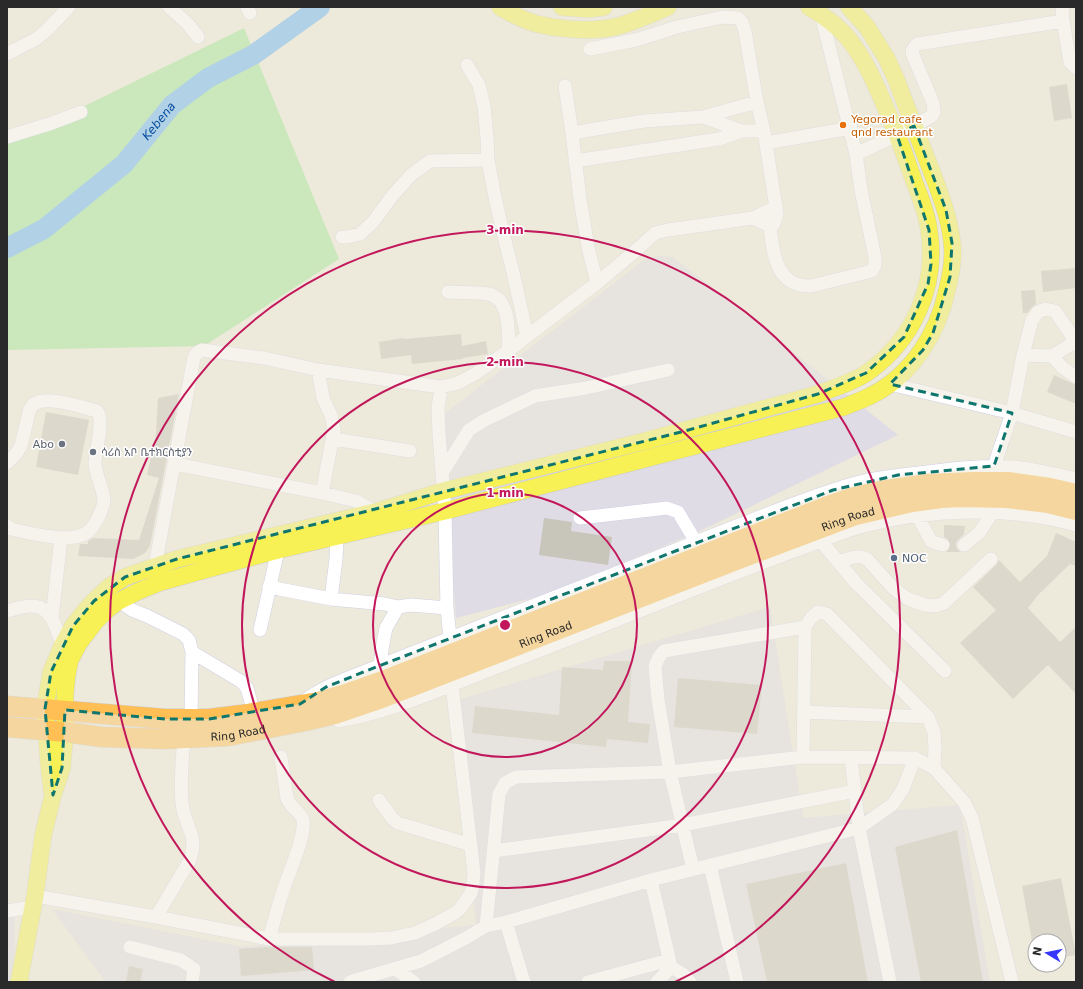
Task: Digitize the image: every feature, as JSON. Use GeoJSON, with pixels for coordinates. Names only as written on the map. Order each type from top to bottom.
{"type":"FeatureCollection","features":[{"type":"Feature","properties":{"kind":"highway","name":"Ring Road"},"geometry":{"type":"LineString","coordinates":[[7,726],[102,737],[184,739],[228,736],[303,713],[318,702],[380,682],[851,498],[880,491],[927,484],[974,482],[1008,482],[1050,488],[1076,494]]}},
{"type":"Feature","properties":{"kind":"highway","name":"Ring Road"},"geometry":{"type":"LineString","coordinates":[[7,706],[133,717],[191,719],[210,719],[254,713],[335,714],[382,698],[856,515],[912,502],[962,497],[1007,498],[1048,503],[1076,510]]}},
{"type":"Feature","properties":{"kind":"main road"},"geometry":{"type":"LineString","coordinates":[[500,7],[510,13],[542,25],[584,29],[603,29],[619,26],[668,7]]}},
{"type":"Feature","properties":{"kind":"main road"},"geometry":{"type":"LineString","coordinates":[[565,7],[588,9],[604,7]]}},
{"type":"Feature","properties":{"kind":"main road"},"geometry":{"type":"LineString","coordinates":[[56,731],[65,710],[67,675],[70,660],[79,643],[95,622],[108,609],[119,601],[139,591],[161,582],[278,550],[445,511],[844,407],[873,395],[890,384],[905,371],[933,333],[940,316],[950,277],[952,243],[946,210],[896,78],[887,59],[867,26],[849,7]]}},
{"type":"Feature","properties":{"kind":"main road"},"geometry":{"type":"LineString","coordinates":[[19,982],[43,836],[53,795],[62,768],[56,731],[45,709],[51,672],[62,646],[73,626],[94,601],[109,587],[125,577],[184,557],[376,512],[443,491],[645,441],[834,389],[866,373],[882,361],[904,337],[914,321],[928,284],[931,264],[931,249],[925,211],[897,135],[865,63],[847,37],[834,24],[815,11]]}},
{"type":"Feature","properties":{"kind":"street"},"geometry":{"type":"LineString","coordinates":[[7,54],[36,39],[69,7]]}},
{"type":"Feature","properties":{"kind":"street"},"geometry":{"type":"LineString","coordinates":[[169,7],[188,24],[198,36]]}},
{"type":"Feature","properties":{"kind":"street"},"geometry":{"type":"LineString","coordinates":[[1062,7],[1070,62],[1076,68]]}},
{"type":"Feature","properties":{"kind":"street"},"geometry":{"type":"LineString","coordinates":[[770,226],[775,259],[780,270],[795,284],[811,286],[872,272],[875,265],[875,257],[861,190],[851,128],[815,11]]}},
{"type":"Feature","properties":{"kind":"street"},"geometry":{"type":"LineString","coordinates":[[590,49],[636,40],[677,26],[723,17],[738,18],[742,22],[745,31],[757,102],[765,137],[776,207],[776,219],[774,224],[770,226]]}},
{"type":"Feature","properties":{"kind":"street"},"geometry":{"type":"LineString","coordinates":[[856,154],[897,135],[932,116],[934,108],[913,57],[912,50],[917,44],[1063,21]]}},
{"type":"Feature","properties":{"kind":"street"},"geometry":{"type":"LineString","coordinates":[[467,64],[479,85],[481,92],[484,106],[488,160],[502,229],[514,272],[527,336]]}},
{"type":"Feature","properties":{"kind":"street"},"geometry":{"type":"LineString","coordinates":[[565,86],[580,199],[588,246],[597,283]]}},
{"type":"Feature","properties":{"kind":"street"},"geometry":{"type":"LineString","coordinates":[[572,133],[644,121],[703,117],[757,102]]}},
{"type":"Feature","properties":{"kind":"street"},"geometry":{"type":"LineString","coordinates":[[7,137],[81,112]]}},
{"type":"Feature","properties":{"kind":"street"},"geometry":{"type":"LineString","coordinates":[[703,117],[742,131],[765,137],[851,128]]}},
{"type":"Feature","properties":{"kind":"street"},"geometry":{"type":"LineString","coordinates":[[575,161],[719,139],[742,131]]}},
{"type":"Feature","properties":{"kind":"street"},"geometry":{"type":"LineString","coordinates":[[342,237],[360,234],[373,222],[393,195],[411,175],[430,161],[488,160]]}},
{"type":"Feature","properties":{"kind":"street"},"geometry":{"type":"LineString","coordinates":[[155,566],[194,357],[198,352],[202,350],[264,358],[318,370],[441,387],[458,382],[475,374],[509,350],[597,283],[655,233],[753,218],[776,207]]}},
{"type":"Feature","properties":{"kind":"street"},"geometry":{"type":"LineString","coordinates":[[753,218],[770,226]]}},
{"type":"Feature","properties":{"kind":"street"},"geometry":{"type":"LineString","coordinates":[[448,292],[490,294],[497,298],[504,307],[508,320],[509,350]]}},
{"type":"Feature","properties":{"kind":"street"},"geometry":{"type":"LineString","coordinates":[[994,466],[1012,413],[1023,355],[1032,320],[1038,312],[1045,309],[1055,311],[1076,342],[1052,356],[1023,355]]}},
{"type":"Feature","properties":{"kind":"street"},"geometry":{"type":"LineString","coordinates":[[1052,356],[1062,367],[1076,377]]}},
{"type":"Feature","properties":{"kind":"street"},"geometry":{"type":"LineString","coordinates":[[318,370],[323,398],[331,416],[334,430],[322,493]]}},
{"type":"Feature","properties":{"kind":"street"},"geometry":{"type":"LineString","coordinates":[[442,473],[469,430],[483,421],[535,396],[586,388],[668,370]]}},
{"type":"Feature","properties":{"kind":"street"},"geometry":{"type":"LineString","coordinates":[[890,384],[1012,413],[1076,432]]}},
{"type":"Feature","properties":{"kind":"street"},"geometry":{"type":"LineString","coordinates":[[441,387],[438,408],[438,434],[445,511],[447,608],[450,638]]}},
{"type":"Feature","properties":{"kind":"street"},"geometry":{"type":"LineString","coordinates":[[7,462],[16,454],[21,446],[29,412],[35,403],[45,401],[60,402],[97,411],[99,413],[100,428],[95,464],[104,502],[99,516],[90,530],[77,537],[61,538],[11,529],[7,526]]}},
{"type":"Feature","properties":{"kind":"street"},"geometry":{"type":"LineString","coordinates":[[332,438],[410,451]]}},
{"type":"Feature","properties":{"kind":"street"},"geometry":{"type":"LineString","coordinates":[[175,464],[356,501],[376,512]]}},
{"type":"Feature","properties":{"kind":"street"},"geometry":{"type":"LineString","coordinates":[[1076,479],[1036,470],[994,466],[898,475],[865,481],[833,490],[782,508],[326,687],[313,694],[303,713],[322,723],[336,722],[398,706],[749,567],[821,541],[836,534],[859,527],[917,516],[949,513],[993,512],[1010,513],[1062,521],[1076,525]]}},
{"type":"Feature","properties":{"kind":"street"},"geometry":{"type":"LineString","coordinates":[[580,518],[667,508],[678,512],[696,542]]}},
{"type":"Feature","properties":{"kind":"street"},"geometry":{"type":"LineString","coordinates":[[964,545],[979,533],[993,512]]}},
{"type":"Feature","properties":{"kind":"street"},"geometry":{"type":"LineString","coordinates":[[917,516],[931,541],[943,545]]}},
{"type":"Feature","properties":{"kind":"street"},"geometry":{"type":"LineString","coordinates":[[331,598],[336,559],[337,536]]}},
{"type":"Feature","properties":{"kind":"street"},"geometry":{"type":"LineString","coordinates":[[61,538],[52,618],[62,646]]}},
{"type":"Feature","properties":{"kind":"street"},"geometry":{"type":"LineString","coordinates":[[821,541],[855,582],[945,671]]}},
{"type":"Feature","properties":{"kind":"street"},"geometry":{"type":"LineString","coordinates":[[260,630],[278,550]]}},
{"type":"Feature","properties":{"kind":"street"},"geometry":{"type":"LineString","coordinates":[[838,562],[858,556],[864,557],[894,589],[908,599],[925,605],[935,606],[944,603],[991,559]]}},
{"type":"Feature","properties":{"kind":"street"},"geometry":{"type":"LineString","coordinates":[[269,587],[331,598],[385,604],[398,607],[410,605],[447,608]]}},
{"type":"Feature","properties":{"kind":"street"},"geometry":{"type":"LineString","coordinates":[[119,601],[132,610],[183,634],[188,640],[192,652],[191,719]]}},
{"type":"Feature","properties":{"kind":"street"},"geometry":{"type":"LineString","coordinates":[[7,611],[33,606],[41,608],[52,618]]}},
{"type":"Feature","properties":{"kind":"street"},"geometry":{"type":"LineString","coordinates":[[380,666],[386,628],[398,607]]}},
{"type":"Feature","properties":{"kind":"street"},"geometry":{"type":"LineString","coordinates":[[803,757],[805,627],[811,618],[818,612],[827,614],[928,717],[934,732],[934,768]]}},
{"type":"Feature","properties":{"kind":"street"},"geometry":{"type":"LineString","coordinates":[[693,869],[670,772],[658,700],[655,666],[659,657],[664,651],[805,627]]}},
{"type":"Feature","properties":{"kind":"street"},"geometry":{"type":"LineString","coordinates":[[192,652],[242,682],[247,688],[254,713]]}},
{"type":"Feature","properties":{"kind":"street"},"geometry":{"type":"LineString","coordinates":[[7,911],[33,902],[156,917],[269,939],[391,938],[415,933],[435,924],[460,909],[471,893],[474,884],[471,845],[452,685]]}},
{"type":"Feature","properties":{"kind":"street"},"geometry":{"type":"LineString","coordinates":[[804,712],[928,717]]}},
{"type":"Feature","properties":{"kind":"street"},"geometry":{"type":"LineString","coordinates":[[156,917],[190,860],[192,851],[192,841],[182,806],[180,788],[184,739]]}},
{"type":"Feature","properties":{"kind":"street"},"geometry":{"type":"LineString","coordinates":[[269,939],[284,887],[300,842],[303,822],[300,815],[288,803],[281,757]]}},
{"type":"Feature","properties":{"kind":"street"},"geometry":{"type":"LineString","coordinates":[[486,926],[499,794],[505,783],[516,777],[670,772],[803,757],[915,758],[934,768],[964,802],[972,818],[1012,982]]}},
{"type":"Feature","properties":{"kind":"street"},"geometry":{"type":"LineString","coordinates":[[851,758],[859,828],[890,982]]}},
{"type":"Feature","properties":{"kind":"street"},"geometry":{"type":"LineString","coordinates":[[350,982],[421,961],[486,926],[506,922],[651,880],[859,828],[893,804],[903,789],[915,758]]}},
{"type":"Feature","properties":{"kind":"street"},"geometry":{"type":"LineString","coordinates":[[494,851],[682,825],[855,791]]}},
{"type":"Feature","properties":{"kind":"street"},"geometry":{"type":"LineString","coordinates":[[379,800],[392,818],[398,823],[471,845]]}},
{"type":"Feature","properties":{"kind":"street"},"geometry":{"type":"LineString","coordinates":[[710,865],[736,982]]}},
{"type":"Feature","properties":{"kind":"street"},"geometry":{"type":"LineString","coordinates":[[651,880],[670,964],[683,974],[690,982]]}},
{"type":"Feature","properties":{"kind":"street"},"geometry":{"type":"LineString","coordinates":[[506,922],[524,982]]}},
{"type":"Feature","properties":{"kind":"street"},"geometry":{"type":"LineString","coordinates":[[130,947],[181,960],[194,969],[192,982]]}},
{"type":"Feature","properties":{"kind":"street"},"geometry":{"type":"LineString","coordinates":[[588,982],[670,964]]}},
{"type":"Feature","properties":{"kind":"street"},"geometry":{"type":"LineString","coordinates":[[657,982],[670,964]]}},
{"type":"Feature","properties":{"kind":"street"},"geometry":{"type":"LineString","coordinates":[[394,969],[414,982]]}},
{"type":"Feature","properties":{"kind":"highlighted area"},"geometry":{"type":"Polygon","coordinates":[[[914,126],[946,210],[952,243],[950,277],[933,333],[923,350],[890,384],[1012,413],[994,466],[898,475],[833,490],[326,687],[300,704],[209,719],[165,719],[65,710],[62,768],[53,795],[45,709],[51,672],[73,626],[94,601],[125,577],[177,559],[681,432],[818,394],[866,373],[904,337],[928,284],[931,264],[929,230],[897,135],[914,126]]]}},
{"type":"Feature","properties":{"kind":"shaded area"},"geometry":{"type":"Polygon","coordinates":[[[660,256],[673,257],[898,435],[696,533],[544,595],[456,618],[440,417],[647,258],[660,256]]]}},
{"type":"Feature","properties":{"kind":"shaded area"},"geometry":{"type":"Polygon","coordinates":[[[770,607],[803,818],[960,805],[990,982],[106,982],[52,909],[242,947],[476,925],[458,700],[770,607]]]}},
{"type":"Feature","properties":{"kind":"shaded area"},"geometry":{"type":"Polygon","coordinates":[[[15,904],[14,982],[7,982],[7,905],[15,904]]]}},
{"type":"Feature","properties":{"kind":"green space"},"geometry":{"type":"Polygon","coordinates":[[[244,28],[339,259],[204,346],[7,350],[7,144],[244,28]]]}},
{"type":"Feature","properties":{"kind":"building"},"geometry":{"type":"Polygon","coordinates":[[[1067,84],[1072,118],[1054,121],[1049,87],[1067,84]]]}},
{"type":"Feature","properties":{"kind":"building"},"geometry":{"type":"Polygon","coordinates":[[[1076,268],[1076,288],[1043,292],[1041,271],[1076,268]]]}},
{"type":"Feature","properties":{"kind":"building"},"geometry":{"type":"Polygon","coordinates":[[[1035,290],[1036,304],[1027,313],[1023,313],[1021,291],[1035,290]]]}},
{"type":"Feature","properties":{"kind":"building"},"geometry":{"type":"Polygon","coordinates":[[[461,334],[462,346],[486,341],[488,354],[463,359],[412,364],[411,355],[381,359],[379,342],[403,338],[461,334]]]}},
{"type":"Feature","properties":{"kind":"building"},"geometry":{"type":"Polygon","coordinates":[[[1054,375],[1076,385],[1076,404],[1047,392],[1054,375]]]}},
{"type":"Feature","properties":{"kind":"building"},"geometry":{"type":"Polygon","coordinates":[[[179,394],[150,546],[145,553],[133,559],[78,556],[80,544],[88,544],[88,541],[93,538],[139,540],[159,478],[147,475],[156,434],[158,398],[179,394]]]}},
{"type":"Feature","properties":{"kind":"building"},"geometry":{"type":"Polygon","coordinates":[[[46,412],[89,420],[78,475],[36,467],[46,412]]]}},
{"type":"Feature","properties":{"kind":"building"},"geometry":{"type":"Polygon","coordinates":[[[544,518],[572,522],[571,531],[612,537],[608,565],[539,555],[544,518]]]}},
{"type":"Feature","properties":{"kind":"building"},"geometry":{"type":"Polygon","coordinates":[[[944,525],[965,526],[964,534],[956,542],[958,550],[961,552],[947,552],[951,548],[951,543],[944,537],[944,525]]]}},
{"type":"Feature","properties":{"kind":"building"},"geometry":{"type":"Polygon","coordinates":[[[1056,533],[1076,542],[1076,566],[1070,564],[1038,595],[1028,608],[1060,642],[1076,627],[1076,694],[1048,665],[1013,699],[960,643],[996,610],[973,587],[996,565],[999,560],[1020,582],[1047,556],[1056,533]]]}},
{"type":"Feature","properties":{"kind":"building"},"geometry":{"type":"Polygon","coordinates":[[[604,661],[632,661],[628,722],[650,724],[648,743],[607,739],[606,747],[472,733],[475,706],[559,715],[562,667],[603,670],[604,661]]]}},
{"type":"Feature","properties":{"kind":"building"},"geometry":{"type":"Polygon","coordinates":[[[678,678],[762,685],[757,734],[674,727],[678,678]]]}},
{"type":"Feature","properties":{"kind":"building"},"geometry":{"type":"Polygon","coordinates":[[[957,830],[983,982],[921,982],[895,847],[957,830]]]}},
{"type":"Feature","properties":{"kind":"building"},"geometry":{"type":"Polygon","coordinates":[[[846,863],[868,982],[767,982],[746,884],[846,863]]]}},
{"type":"Feature","properties":{"kind":"building"},"geometry":{"type":"Polygon","coordinates":[[[1061,878],[1076,955],[1067,957],[1067,933],[1031,933],[1022,886],[1061,878]]]}},
{"type":"Feature","properties":{"kind":"building"},"geometry":{"type":"Polygon","coordinates":[[[266,947],[312,947],[314,970],[241,976],[239,949],[266,947]]]}},
{"type":"Feature","properties":{"kind":"building"},"geometry":{"type":"Polygon","coordinates":[[[129,966],[143,969],[140,982],[126,982],[129,966]]]}},
{"type":"Feature","properties":{"kind":"waterway","name":"Kebena"},"geometry":{"type":"LineString","coordinates":[[7,248],[44,229],[124,164],[172,105],[208,78],[253,55],[320,7]]}},
{"type":"Feature","properties":{"kind":"tunnel"},"geometry":{"type":"LineString","coordinates":[[943,545],[964,545]]}},
{"type":"Feature","properties":{"kind":"place","name":"Yegorad cafe qnd restaurant"},"geometry":{"type":"Point","coordinates":[843,125]}},
{"type":"Feature","properties":{"kind":"place","name":"Abo"},"geometry":{"type":"Point","coordinates":[62,444]}},
{"type":"Feature","properties":{"kind":"place","name":"ሳሪስ አቦ ቤተክርስቲያን"},"geometry":{"type":"Point","coordinates":[93,452]}},
{"type":"Feature","properties":{"kind":"place","name":"NOC"},"geometry":{"type":"Point","coordinates":[894,558]}}]}
